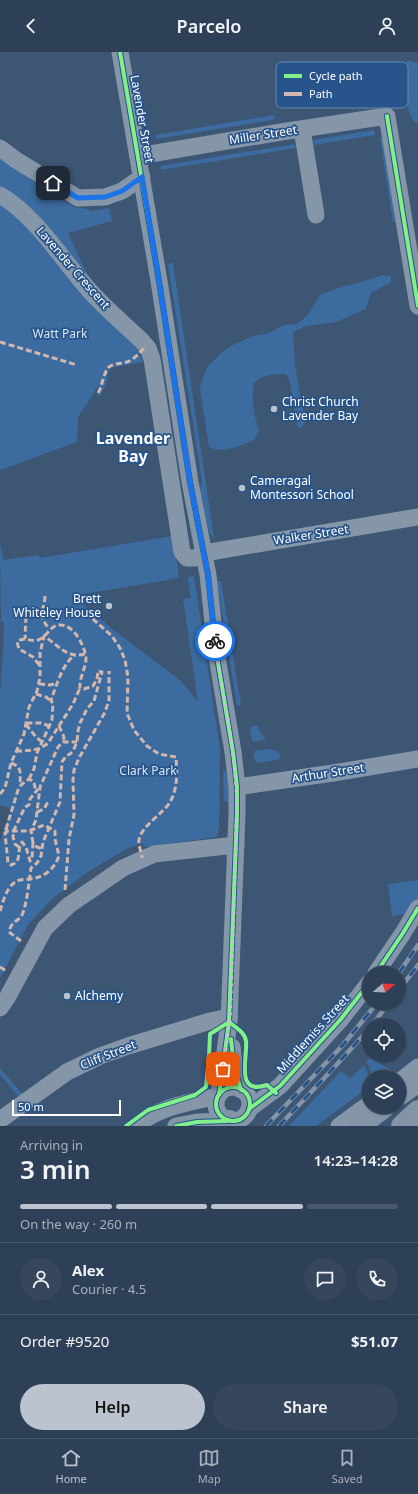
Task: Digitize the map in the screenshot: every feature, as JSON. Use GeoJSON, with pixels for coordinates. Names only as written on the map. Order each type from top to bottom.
{"type":"FeatureCollection","features":[{"type":"Feature","properties":{"kind":"highway"},"geometry":{"type":"LineString","coordinates":[[406,1090],[418,1081]]}},
{"type":"Feature","properties":{"kind":"highway"},"geometry":{"type":"LineString","coordinates":[[402,1126],[418,1111]]}},
{"type":"Feature","properties":{"kind":"highway"},"geometry":{"type":"LineString","coordinates":[[359,1126],[375,1114]]}},
{"type":"Feature","properties":{"kind":"street","name":"Lavender Street"},"geometry":{"type":"LineString","coordinates":[[120,52],[142,177],[190,482],[204,553],[216,651],[233,752],[237,786],[229,1020],[218,1095]]}},
{"type":"Feature","properties":{"kind":"street","name":"Miller Street"},"geometry":{"type":"LineString","coordinates":[[138,156],[387,116],[418,306]]}},
{"type":"Feature","properties":{"kind":"street"},"geometry":{"type":"LineString","coordinates":[[302,129],[316,215]]}},
{"type":"Feature","properties":{"kind":"street"},"geometry":{"type":"LineString","coordinates":[[0,148],[16,160],[78,198],[105,197],[122,191],[142,177]]}},
{"type":"Feature","properties":{"kind":"street","name":"Lavender Crescent"},"geometry":{"type":"LineString","coordinates":[[0,195],[26,214],[91,292],[148,348],[152,359],[182,552],[187,558],[191,559],[204,553]]}},
{"type":"Feature","properties":{"kind":"street","name":"Walker Street"},"geometry":{"type":"LineString","coordinates":[[204,553],[418,517]]}},
{"type":"Feature","properties":{"kind":"street","name":"Arthur Street"},"geometry":{"type":"LineString","coordinates":[[237,786],[333,773],[418,759]]}},
{"type":"Feature","properties":{"kind":"street"},"geometry":{"type":"LineString","coordinates":[[0,1008],[45,928],[69,906],[123,868],[154,854],[179,850],[236,845]]}},
{"type":"Feature","properties":{"kind":"street"},"geometry":{"type":"LineString","coordinates":[[381,966],[418,908]]}},
{"type":"Feature","properties":{"kind":"street","name":"Middlemiss Street"},"geometry":{"type":"LineString","coordinates":[[250,1115],[280,1086],[341,1019],[362,992]]}},
{"type":"Feature","properties":{"kind":"street","name":"Lavender Street"},"geometry":{"type":"LineString","coordinates":[[229,1020],[234,1067],[241,1090]]}},
{"type":"Feature","properties":{"kind":"street","name":"Cliff Street"},"geometry":{"type":"LineString","coordinates":[[0,1120],[67,1072],[100,1056],[202,1023],[229,1020]]}},
{"type":"Feature","properties":{"kind":"street"},"geometry":{"type":"LineString","coordinates":[[406,1076],[418,1067]]}},
{"type":"Feature","properties":{"kind":"street"},"geometry":{"type":"LineString","coordinates":[[136,1126],[152,1116],[168,1109],[218,1095],[229,1088],[241,1090],[249,1099],[250,1115],[246,1115],[239,1120],[230,1122],[197,1122],[176,1126]]}},
{"type":"Feature","properties":{"kind":"street"},"geometry":{"type":"LineString","coordinates":[[218,1095],[216,1102],[217,1110],[220,1116],[230,1122]]}},
{"type":"Feature","properties":{"kind":"street"},"geometry":{"type":"LineString","coordinates":[[339,1126],[362,1109]]}},
{"type":"Feature","properties":{"kind":"green space"},"geometry":{"type":"Polygon","coordinates":[[[407,60],[418,63],[418,123],[415,123],[411,117],[408,108],[408,62],[407,62],[407,60]]]}},
{"type":"Feature","properties":{"kind":"green space"},"geometry":{"type":"Polygon","coordinates":[[[274,115],[275,118],[273,120],[156,139],[156,135],[274,115]]]}},
{"type":"Feature","properties":{"kind":"green space"},"geometry":{"type":"Polygon","coordinates":[[[374,130],[375,135],[314,145],[313,140],[374,130]]]}},
{"type":"Feature","properties":{"kind":"green space"},"geometry":{"type":"Polygon","coordinates":[[[383,137],[396,222],[393,222],[380,138],[383,137]]]}},
{"type":"Feature","properties":{"kind":"green space"},"geometry":{"type":"Polygon","coordinates":[[[295,144],[296,148],[161,170],[160,166],[295,144]]]}},
{"type":"Feature","properties":{"kind":"green space","name":"Watt Park"},"geometry":{"type":"Polygon","coordinates":[[[0,158],[61,200],[74,207],[88,209],[90,211],[109,208],[112,221],[68,233],[89,279],[131,335],[143,362],[109,368],[103,391],[98,397],[99,385],[78,417],[77,442],[0,470],[0,158]]]}},
{"type":"Feature","properties":{"kind":"green space"},"geometry":{"type":"Polygon","coordinates":[[[173,263],[214,538],[208,529],[200,489],[202,481],[168,264],[173,263]]]}},
{"type":"Feature","properties":{"kind":"green space"},"geometry":{"type":"Polygon","coordinates":[[[383,275],[391,276],[391,282],[371,293],[366,309],[336,322],[306,326],[293,332],[295,365],[305,422],[300,429],[297,425],[290,381],[286,374],[269,375],[254,383],[254,407],[259,431],[254,440],[238,447],[220,450],[209,447],[200,389],[208,366],[221,353],[231,346],[253,336],[266,334],[284,325],[297,324],[307,316],[320,295],[344,286],[383,275]]]}},
{"type":"Feature","properties":{"kind":"green space","name":"Clark Park"},"geometry":{"type":"Polygon","coordinates":[[[173,536],[179,578],[78,595],[78,600],[111,628],[181,681],[198,702],[183,599],[191,598],[188,579],[189,577],[194,576],[220,749],[219,827],[217,837],[144,847],[143,843],[128,848],[91,870],[53,898],[28,925],[0,978],[0,842],[11,809],[0,805],[0,694],[4,622],[1,622],[0,544],[4,561],[39,555],[40,558],[173,536]]]}},
{"type":"Feature","properties":{"kind":"green space"},"geometry":{"type":"Polygon","coordinates":[[[217,581],[221,581],[241,705],[237,706],[217,581]]]}},
{"type":"Feature","properties":{"kind":"green space"},"geometry":{"type":"Polygon","coordinates":[[[258,725],[259,731],[266,739],[254,742],[252,740],[250,729],[252,726],[258,725]]]}},
{"type":"Feature","properties":{"kind":"green space"},"geometry":{"type":"Polygon","coordinates":[[[268,749],[277,751],[280,755],[280,759],[257,763],[253,756],[255,751],[268,749]]]}},
{"type":"Feature","properties":{"kind":"green space"},"geometry":{"type":"Polygon","coordinates":[[[223,769],[228,775],[229,802],[224,800],[223,769]]]}},
{"type":"Feature","properties":{"kind":"green space"},"geometry":{"type":"Polygon","coordinates":[[[418,880],[418,900],[410,913],[392,916],[388,884],[418,880]]]}},
{"type":"Feature","properties":{"kind":"green space"},"geometry":{"type":"Polygon","coordinates":[[[366,1062],[377,1062],[391,1070],[370,1070],[366,1062]]]}},
{"type":"Feature","properties":{"kind":"green space"},"geometry":{"type":"Polygon","coordinates":[[[364,1065],[366,1070],[362,1070],[362,1092],[316,1126],[289,1126],[341,1071],[350,1079],[364,1065]]]}},
{"type":"Feature","properties":{"kind":"green space"},"geometry":{"type":"Polygon","coordinates":[[[0,1068],[23,1095],[19,1097],[0,1075],[0,1068]]]}},
{"type":"Feature","properties":{"kind":"railway"},"geometry":{"type":"LineString","coordinates":[[404,966],[418,945]]}},
{"type":"Feature","properties":{"kind":"railway"},"geometry":{"type":"LineString","coordinates":[[406,981],[418,965]]}},
{"type":"Feature","properties":{"kind":"railway"},"geometry":{"type":"LineString","coordinates":[[266,1126],[343,1045],[371,1010]]}},
{"type":"Feature","properties":{"kind":"railway"},"geometry":{"type":"LineString","coordinates":[[377,1018],[384,1010]]}},
{"type":"Feature","properties":{"kind":"railway"},"geometry":{"type":"LineString","coordinates":[[279,1126],[362,1037]]}},
{"type":"Feature","properties":{"kind":"marked path"},"geometry":{"type":"LineString","coordinates":[[0,342],[77,365]]}},
{"type":"Feature","properties":{"kind":"marked path"},"geometry":{"type":"LineString","coordinates":[[98,393],[109,367],[130,361],[146,346]]}},
{"type":"Feature","properties":{"kind":"marked path"},"geometry":{"type":"LineString","coordinates":[[45,596],[41,615],[49,629]]}},
{"type":"Feature","properties":{"kind":"marked path"},"geometry":{"type":"LineString","coordinates":[[21,611],[25,612],[26,615],[25,639]]}},
{"type":"Feature","properties":{"kind":"marked path"},"geometry":{"type":"LineString","coordinates":[[86,613],[112,636],[120,648],[125,660],[128,677],[127,713],[134,730],[147,746],[159,754],[176,757],[177,775],[173,797],[167,806],[148,825],[141,835],[139,842],[142,858]]}},
{"type":"Feature","properties":{"kind":"marked path"},"geometry":{"type":"LineString","coordinates":[[21,941],[9,932],[10,928],[19,919],[24,910],[31,868],[37,863],[41,856],[43,842],[60,802],[62,762],[66,756],[73,751],[77,742],[80,723],[87,709],[94,701],[102,672],[98,671],[97,679],[93,686],[84,689],[80,688],[86,662],[85,653],[77,636],[73,631],[64,625],[53,627],[43,637],[37,640],[34,641],[23,639],[17,642],[19,649],[33,657],[40,666]]}},
{"type":"Feature","properties":{"kind":"marked path"},"geometry":{"type":"LineString","coordinates":[[0,794],[5,788],[11,763],[24,734],[29,707],[37,691],[40,677],[40,653],[44,636],[68,653],[73,655],[85,654]]}},
{"type":"Feature","properties":{"kind":"marked path"},"geometry":{"type":"LineString","coordinates":[[29,779],[34,769],[37,753],[52,720],[53,703],[51,701],[56,686],[67,663],[75,655]]}},
{"type":"Feature","properties":{"kind":"marked path"},"geometry":{"type":"LineString","coordinates":[[65,890],[69,839],[74,815],[74,770],[79,758],[104,714],[109,701],[109,671]]}},
{"type":"Feature","properties":{"kind":"marked path"},"geometry":{"type":"LineString","coordinates":[[39,684],[50,685],[58,683]]}},
{"type":"Feature","properties":{"kind":"marked path"},"geometry":{"type":"LineString","coordinates":[[16,751],[29,751],[37,749],[48,743],[73,704],[80,688]]}},
{"type":"Feature","properties":{"kind":"marked path"},"geometry":{"type":"LineString","coordinates":[[36,694],[46,697],[51,701]]}},
{"type":"Feature","properties":{"kind":"marked path"},"geometry":{"type":"LineString","coordinates":[[42,742],[25,723],[41,723],[49,726]]}},
{"type":"Feature","properties":{"kind":"marked path"},"geometry":{"type":"LineString","coordinates":[[59,726],[64,737],[63,742]]}},
{"type":"Feature","properties":{"kind":"marked path"},"geometry":{"type":"LineString","coordinates":[[33,843],[31,831],[36,820],[40,787],[58,747],[63,742],[77,742]]}},
{"type":"Feature","properties":{"kind":"marked path"},"geometry":{"type":"LineString","coordinates":[[11,763],[20,770],[21,785]]}},
{"type":"Feature","properties":{"kind":"marked path"},"geometry":{"type":"LineString","coordinates":[[6,829],[18,790],[21,785],[29,779],[34,783],[36,792]]}},
{"type":"Feature","properties":{"kind":"marked path"},"geometry":{"type":"LineString","coordinates":[[19,847],[15,844],[13,837],[14,830],[25,807],[29,805],[30,799],[38,789]]}},
{"type":"Feature","properties":{"kind":"marked path"},"geometry":{"type":"LineString","coordinates":[[37,812],[44,809],[48,802]]}},
{"type":"Feature","properties":{"kind":"marked path"},"geometry":{"type":"LineString","coordinates":[[0,911],[5,896],[11,886],[17,881],[43,875],[51,869],[59,856],[55,839],[55,831],[44,825],[29,831],[8,831],[5,828]]}},
{"type":"Feature","properties":{"kind":"marked path"},"geometry":{"type":"LineString","coordinates":[[8,831],[5,833],[8,863],[11,865],[18,859],[20,845],[22,842],[26,847],[30,861],[32,859],[33,843],[37,847],[43,849]]}},
{"type":"Feature","properties":{"kind":"marked path"},"geometry":{"type":"LineString","coordinates":[[0,967],[6,971]]}},
{"type":"Feature","properties":{"kind":"cycle path"},"geometry":{"type":"LineString","coordinates":[[120,52],[159,281],[190,482],[208,575],[216,651],[233,752],[237,787],[229,1022],[219,1095]]}},
{"type":"Feature","properties":{"kind":"cycle path"},"geometry":{"type":"LineString","coordinates":[[387,116],[418,306]]}},
{"type":"Feature","properties":{"kind":"cycle path"},"geometry":{"type":"LineString","coordinates":[[381,966],[418,908]]}},
{"type":"Feature","properties":{"kind":"cycle path"},"geometry":{"type":"LineString","coordinates":[[249,1109],[280,1086],[341,1019],[362,992]]}},
{"type":"Feature","properties":{"kind":"cycle path"},"geometry":{"type":"LineString","coordinates":[[126,1126],[148,1110],[195,1095],[206,1087],[210,1034],[229,1022],[244,1035],[246,1041],[246,1080],[250,1085],[257,1087],[267,1085],[276,1093]]}},
{"type":"Feature","properties":{"kind":"cycle path"},"geometry":{"type":"LineString","coordinates":[[231,1039],[234,1067],[241,1090]]}},
{"type":"Feature","properties":{"kind":"cycle path"},"geometry":{"type":"LineString","coordinates":[[230,1087],[236,1087],[245,1092],[249,1098],[250,1104],[249,1110],[245,1116],[236,1121],[230,1121],[221,1116],[216,1107],[216,1101],[221,1092],[230,1087]]}},
{"type":"Feature","properties":{"kind":"cycle path"},"geometry":{"type":"LineString","coordinates":[[176,1126],[197,1122],[227,1121]]}},
{"type":"Feature","properties":{"kind":"way so far"},"geometry":{"type":"LineString","coordinates":[[215,641],[237,786],[230,1017],[223,1069]]}},
{"type":"Feature","properties":{"kind":"place","name":"Christ Church Lavender Bay"},"geometry":{"type":"Point","coordinates":[274,409]}},
{"type":"Feature","properties":{"kind":"place","name":"Cameragal Montessori School"},"geometry":{"type":"Point","coordinates":[242,488]}},
{"type":"Feature","properties":{"kind":"place","name":"Brett Whiteley House"},"geometry":{"type":"Point","coordinates":[109,606]}},
{"type":"Feature","properties":{"kind":"place","name":"Alchemy"},"geometry":{"type":"Point","coordinates":[67,996]}},
{"type":"Feature","properties":{"kind":"district","name":"Lavender Bay"},"geometry":{"type":"Point","coordinates":[133,447]}},
{"type":"Feature","properties":{"kind":"route"},"geometry":{"type":"LineString","coordinates":[[53,183],[78,198],[105,197],[122,191],[142,177],[190,482],[208,575],[215,641]]}}]}
